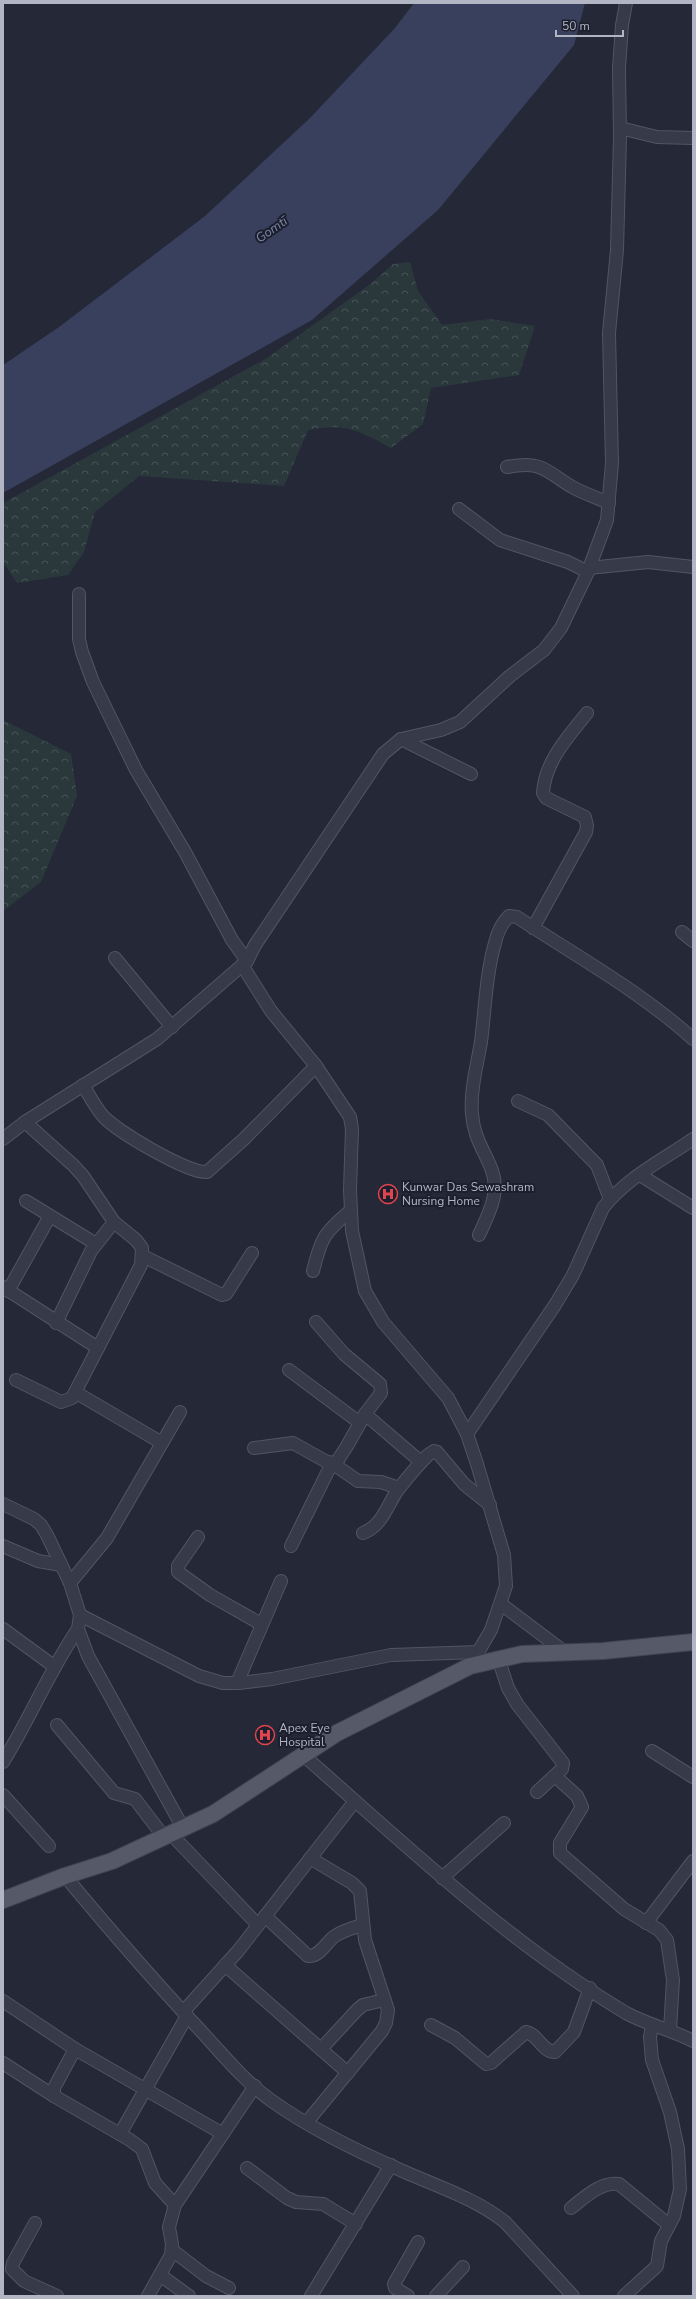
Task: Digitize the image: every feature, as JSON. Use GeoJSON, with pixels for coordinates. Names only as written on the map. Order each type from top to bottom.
{"type":"FeatureCollection","features":[{"type":"Feature","properties":{"kind":"main road"},"geometry":{"type":"LineString","coordinates":[[3,1900],[65,1876],[112,1861],[212,1814],[302,1754],[337,1733],[470,1666],[498,1658],[522,1654],[566,1653],[693,1642]]}},
{"type":"Feature","properties":{"kind":"street"},"geometry":{"type":"LineString","coordinates":[[3,1139],[25,1122],[156,1039],[244,963],[383,754],[401,739],[441,730],[460,722],[510,676],[544,650],[561,628],[589,570],[606,520],[609,503],[612,433],[609,333],[612,288],[617,250],[620,128],[619,68],[622,25],[626,3]]}},
{"type":"Feature","properties":{"kind":"street"},"geometry":{"type":"LineString","coordinates":[[620,128],[657,137],[693,138]]}},
{"type":"Feature","properties":{"kind":"street"},"geometry":{"type":"LineString","coordinates":[[507,467],[529,464],[541,467],[575,489],[609,503]]}},
{"type":"Feature","properties":{"kind":"street"},"geometry":{"type":"LineString","coordinates":[[460,509],[500,540],[589,570],[648,562],[693,567]]}},
{"type":"Feature","properties":{"kind":"street"},"geometry":{"type":"LineString","coordinates":[[79,594],[79,639],[82,652],[96,688],[136,770],[185,852],[271,1011],[316,1066],[345,1108],[352,1130],[350,1211],[360,1271],[365,1291],[383,1322],[448,1398],[467,1434],[490,1505],[504,1555],[506,1571],[506,1586],[501,1604],[491,1630],[470,1666]]}},
{"type":"Feature","properties":{"kind":"street"},"geometry":{"type":"LineString","coordinates":[[533,928],[588,826],[585,817],[546,798],[543,793],[546,777],[558,749],[587,713]]}},
{"type":"Feature","properties":{"kind":"street"},"geometry":{"type":"LineString","coordinates":[[401,739],[471,774]]}},
{"type":"Feature","properties":{"kind":"street"},"geometry":{"type":"LineString","coordinates":[[479,1235],[491,1209],[495,1190],[491,1168],[476,1137],[472,1112],[491,959],[500,930],[509,916],[517,917],[628,988],[674,1021],[693,1039]]}},
{"type":"Feature","properties":{"kind":"street"},"geometry":{"type":"LineString","coordinates":[[682,932],[693,941]]}},
{"type":"Feature","properties":{"kind":"street"},"geometry":{"type":"LineString","coordinates":[[115,958],[172,1026]]}},
{"type":"Feature","properties":{"kind":"street"},"geometry":{"type":"LineString","coordinates":[[83,1085],[100,1113],[117,1129],[151,1150],[195,1170],[207,1172],[244,1139],[316,1066]]}},
{"type":"Feature","properties":{"kind":"street"},"geometry":{"type":"LineString","coordinates":[[518,1100],[537,1108],[548,1115],[598,1165],[610,1199]]}},
{"type":"Feature","properties":{"kind":"street"},"geometry":{"type":"LineString","coordinates":[[16,1380],[61,1402],[72,1398],[141,1265],[143,1256],[142,1248],[136,1240],[114,1222],[83,1176],[25,1122]]}},
{"type":"Feature","properties":{"kind":"street"},"geometry":{"type":"LineString","coordinates":[[467,1434],[555,1305],[573,1275],[603,1208],[610,1199],[640,1175],[693,1139]]}},
{"type":"Feature","properties":{"kind":"street"},"geometry":{"type":"LineString","coordinates":[[640,1175],[691,1203]]}},
{"type":"Feature","properties":{"kind":"street"},"geometry":{"type":"LineString","coordinates":[[26,1201],[96,1244]]}},
{"type":"Feature","properties":{"kind":"street"},"geometry":{"type":"LineString","coordinates":[[313,1271],[318,1249],[326,1233],[350,1211]]}},
{"type":"Feature","properties":{"kind":"street"},"geometry":{"type":"LineString","coordinates":[[50,1216],[6,1289],[56,1323],[98,1348]]}},
{"type":"Feature","properties":{"kind":"street"},"geometry":{"type":"LineString","coordinates":[[56,1323],[96,1244],[114,1222]]}},
{"type":"Feature","properties":{"kind":"street"},"geometry":{"type":"LineString","coordinates":[[143,1256],[222,1295],[226,1294],[252,1253]]}},
{"type":"Feature","properties":{"kind":"street"},"geometry":{"type":"LineString","coordinates":[[291,1546],[332,1463],[338,1461],[363,1419],[381,1393],[382,1387],[344,1354],[316,1322]]}},
{"type":"Feature","properties":{"kind":"street"},"geometry":{"type":"LineString","coordinates":[[289,1370],[363,1419],[421,1462]]}},
{"type":"Feature","properties":{"kind":"street"},"geometry":{"type":"LineString","coordinates":[[75,1392],[162,1443]]}},
{"type":"Feature","properties":{"kind":"street"},"geometry":{"type":"LineString","coordinates":[[70,1583],[107,1538],[180,1412]]}},
{"type":"Feature","properties":{"kind":"street"},"geometry":{"type":"LineString","coordinates":[[254,1448],[293,1443],[332,1463],[358,1482],[381,1482],[399,1488]]}},
{"type":"Feature","properties":{"kind":"street"},"geometry":{"type":"LineString","coordinates":[[363,1533],[370,1531],[378,1524],[399,1488],[431,1452],[437,1452],[464,1484],[490,1505]]}},
{"type":"Feature","properties":{"kind":"street"},"geometry":{"type":"LineString","coordinates":[[3,1504],[34,1519],[41,1525],[70,1583],[80,1615],[78,1629],[64,1649],[22,1733],[3,1762]]}},
{"type":"Feature","properties":{"kind":"street"},"geometry":{"type":"LineString","coordinates":[[198,1537],[178,1566],[178,1572],[210,1595],[261,1624]]}},
{"type":"Feature","properties":{"kind":"street"},"geometry":{"type":"LineString","coordinates":[[3,1546],[38,1561],[61,1565]]}},
{"type":"Feature","properties":{"kind":"street"},"geometry":{"type":"LineString","coordinates":[[237,1683],[261,1624],[281,1581]]}},
{"type":"Feature","properties":{"kind":"street"},"geometry":{"type":"LineString","coordinates":[[501,1604],[566,1653]]}},
{"type":"Feature","properties":{"kind":"street"},"geometry":{"type":"LineString","coordinates":[[80,1615],[199,1676],[212,1681],[237,1683],[272,1679],[391,1655],[479,1652]]}},
{"type":"Feature","properties":{"kind":"street"},"geometry":{"type":"LineString","coordinates":[[3,1629],[55,1667]]}},
{"type":"Feature","properties":{"kind":"street"},"geometry":{"type":"LineString","coordinates":[[78,1629],[88,1656],[104,1686],[172,1833]]}},
{"type":"Feature","properties":{"kind":"street"},"geometry":{"type":"LineString","coordinates":[[498,1658],[508,1688],[517,1704],[561,1758],[562,1769],[537,1792]]}},
{"type":"Feature","properties":{"kind":"street"},"geometry":{"type":"LineString","coordinates":[[57,1725],[114,1794],[136,1798],[262,1921],[308,1956],[316,1954],[335,1936],[346,1930],[362,1925]]}},
{"type":"Feature","properties":{"kind":"street"},"geometry":{"type":"LineString","coordinates":[[652,1751],[693,1777]]}},
{"type":"Feature","properties":{"kind":"street"},"geometry":{"type":"LineString","coordinates":[[302,1754],[442,1878],[526,1946],[625,2012],[652,2025],[670,2030],[693,2041]]}},
{"type":"Feature","properties":{"kind":"street"},"geometry":{"type":"LineString","coordinates":[[555,1776],[577,1796],[582,1807],[560,1843],[560,1853],[624,1909],[663,1934],[667,1940],[673,1980],[670,2030]]}},
{"type":"Feature","properties":{"kind":"street"},"geometry":{"type":"LineString","coordinates":[[3,1795],[49,1846]]}},
{"type":"Feature","properties":{"kind":"street"},"geometry":{"type":"LineString","coordinates":[[120,2134],[146,2090],[185,2014],[262,1921],[355,1801]]}},
{"type":"Feature","properties":{"kind":"street"},"geometry":{"type":"LineString","coordinates":[[442,1878],[504,1823]]}},
{"type":"Feature","properties":{"kind":"street"},"geometry":{"type":"LineString","coordinates":[[307,2122],[382,2031],[388,2016],[372,1965],[362,1925],[360,1891],[352,1882],[310,1858]]}},
{"type":"Feature","properties":{"kind":"street"},"geometry":{"type":"LineString","coordinates":[[646,1923],[693,1861]]}},
{"type":"Feature","properties":{"kind":"street"},"geometry":{"type":"LineString","coordinates":[[65,1876],[120,1942],[185,2014],[255,2086],[272,2101],[307,2122],[391,2166],[459,2195],[495,2214],[511,2228],[573,2296]]}},
{"type":"Feature","properties":{"kind":"street"},"geometry":{"type":"LineString","coordinates":[[225,1964],[348,2073]]}},
{"type":"Feature","properties":{"kind":"street"},"geometry":{"type":"LineString","coordinates":[[432,2024],[455,2038],[486,2064],[491,2062],[526,2032],[532,2034],[548,2051],[555,2052],[574,2032],[590,1988]]}},
{"type":"Feature","properties":{"kind":"street"},"geometry":{"type":"LineString","coordinates":[[321,2049],[363,2005],[384,2000]]}},
{"type":"Feature","properties":{"kind":"street"},"geometry":{"type":"LineString","coordinates":[[3,2001],[75,2049],[223,2134]]}},
{"type":"Feature","properties":{"kind":"street"},"geometry":{"type":"LineString","coordinates":[[624,2296],[657,2266],[661,2241],[678,2201],[680,2169],[678,2149],[670,2112],[652,2060],[650,2037],[652,2025]]}},
{"type":"Feature","properties":{"kind":"street"},"geometry":{"type":"LineString","coordinates":[[54,2096],[54,2088],[75,2049]]}},
{"type":"Feature","properties":{"kind":"street"},"geometry":{"type":"LineString","coordinates":[[3,2063],[54,2096],[120,2134],[142,2149],[154,2183],[175,2205]]}},
{"type":"Feature","properties":{"kind":"street"},"geometry":{"type":"LineString","coordinates":[[148,2296],[172,2250],[169,2227],[175,2205],[255,2086]]}},
{"type":"Feature","properties":{"kind":"street"},"geometry":{"type":"LineString","coordinates":[[311,2296],[391,2166]]}},
{"type":"Feature","properties":{"kind":"street"},"geometry":{"type":"LineString","coordinates":[[247,2168],[287,2198],[296,2202],[323,2204],[356,2224]]}},
{"type":"Feature","properties":{"kind":"street"},"geometry":{"type":"LineString","coordinates":[[572,2208],[594,2191],[610,2184],[619,2184],[669,2225]]}},
{"type":"Feature","properties":{"kind":"street"},"geometry":{"type":"LineString","coordinates":[[35,2223],[13,2263],[12,2269],[24,2281],[57,2296]]}},
{"type":"Feature","properties":{"kind":"street"},"geometry":{"type":"LineString","coordinates":[[408,2296],[395,2288],[394,2284],[418,2242]]}},
{"type":"Feature","properties":{"kind":"street"},"geometry":{"type":"LineString","coordinates":[[172,2250],[206,2276],[229,2288]]}},
{"type":"Feature","properties":{"kind":"street"},"geometry":{"type":"LineString","coordinates":[[436,2296],[462,2267]]}},
{"type":"Feature","properties":{"kind":"street"},"geometry":{"type":"LineString","coordinates":[[160,2275],[189,2296]]}},
{"type":"Feature","properties":{"kind":"green space"},"geometry":{"type":"Polygon","coordinates":[[[410,262],[418,291],[442,325],[490,319],[535,326],[519,375],[431,388],[423,424],[391,448],[360,433],[342,428],[332,427],[308,430],[284,486],[139,476],[95,512],[84,552],[68,575],[17,583],[3,562],[3,503],[267,358],[369,285],[393,264],[410,262]]]}},
{"type":"Feature","properties":{"kind":"green space"},"geometry":{"type":"Polygon","coordinates":[[[3,720],[71,754],[77,796],[41,882],[3,911],[3,720]]]}},
{"type":"Feature","properties":{"kind":"water","name":"Gomtī"},"geometry":{"type":"Polygon","coordinates":[[[414,3],[585,3],[574,45],[438,210],[312,320],[3,493],[3,365],[59,327],[205,216],[310,118],[395,28],[414,3]]]}},
{"type":"Feature","properties":{"kind":"place","name":"Kunwar Das Sewashram Nursing Home"},"geometry":{"type":"Point","coordinates":[388,1194]}},
{"type":"Feature","properties":{"kind":"place","name":"Apex Eye Hospital"},"geometry":{"type":"Point","coordinates":[265,1735]}}]}
